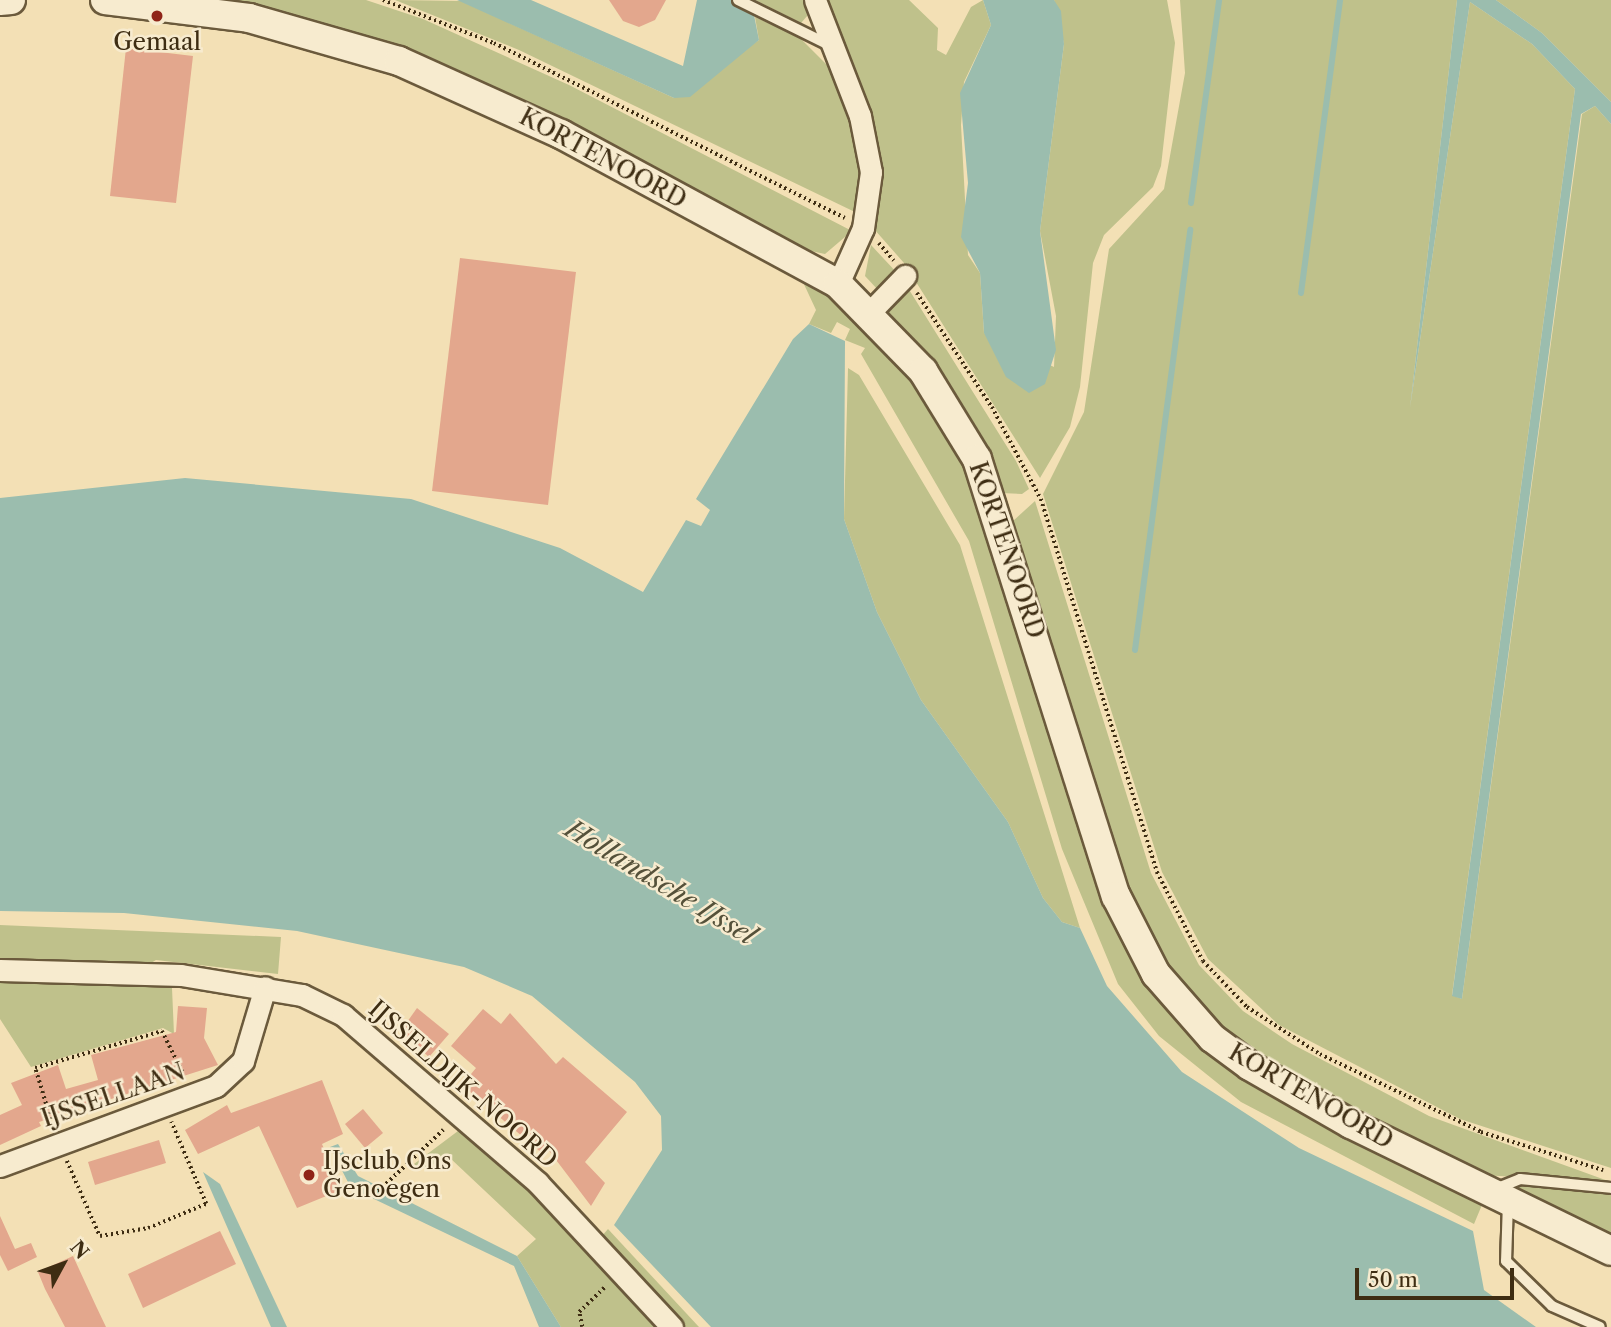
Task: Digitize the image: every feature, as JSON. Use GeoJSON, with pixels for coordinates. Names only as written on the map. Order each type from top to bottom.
{"type":"FeatureCollection","features":[{"type":"Feature","properties":{"kind":"street"},"geometry":{"type":"LineString","coordinates":[[0,1],[11,0]]}},
{"type":"Feature","properties":{"kind":"street","name":"KORTENOORD"},"geometry":{"type":"LineString","coordinates":[[105,0],[249,18],[399,61],[561,134],[838,284],[923,371],[978,459],[1116,896],[1156,974],[1212,1038],[1250,1066],[1500,1197],[1611,1251]]}},
{"type":"Feature","properties":{"kind":"street"},"geometry":{"type":"LineString","coordinates":[[815,0],[870,154],[863,228],[838,284]]}},
{"type":"Feature","properties":{"kind":"street"},"geometry":{"type":"LineString","coordinates":[[869,313],[905,276]]}},
{"type":"Feature","properties":{"kind":"street","name":"IJSSELDIJK-NOORD"},"geometry":{"type":"LineString","coordinates":[[0,970],[181,975],[265,987],[343,1015],[538,1183],[672,1327]]}},
{"type":"Feature","properties":{"kind":"street","name":"IJSSELLAAN"},"geometry":{"type":"LineString","coordinates":[[0,1166],[216,1086],[243,1061],[265,987]]}},
{"type":"Feature","properties":{"kind":"lane"},"geometry":{"type":"LineString","coordinates":[[738,0],[831,46]]}},
{"type":"Feature","properties":{"kind":"lane"},"geometry":{"type":"LineString","coordinates":[[1600,1327],[1552,1306],[1506,1261],[1500,1197],[1520,1179],[1611,1188]]}},
{"type":"Feature","properties":{"kind":"path"},"geometry":{"type":"LineString","coordinates":[[383,0],[524,57],[863,228]]}},
{"type":"Feature","properties":{"kind":"path","name":"KORTENOORD"},"geometry":{"type":"LineString","coordinates":[[863,228],[905,276],[992,407],[1037,491],[1157,873],[1203,961],[1247,1007],[1321,1054],[1480,1132],[1611,1174]]}},
{"type":"Feature","properties":{"kind":"path"},"geometry":{"type":"LineString","coordinates":[[374,1195],[380,1184],[460,1114]]}},
{"type":"Feature","properties":{"kind":"path"},"geometry":{"type":"LineString","coordinates":[[582,1327],[579,1312],[587,1301]]}},
{"type":"Feature","properties":{"kind":"green space"},"geometry":{"type":"Polygon","coordinates":[[[214,0],[366,0],[423,19],[569,85],[852,231],[825,254],[797,248],[484,83],[317,22],[214,0]]]}},
{"type":"Feature","properties":{"kind":"green space"},"geometry":{"type":"Polygon","coordinates":[[[395,0],[461,1],[674,98],[759,40],[755,17],[799,37],[833,71],[853,124],[860,157],[857,213],[519,50],[395,0]]]}},
{"type":"Feature","properties":{"kind":"green space"},"geometry":{"type":"Polygon","coordinates":[[[755,0],[807,0],[808,15],[801,23],[755,0]]]}},
{"type":"Feature","properties":{"kind":"green space"},"geometry":{"type":"Polygon","coordinates":[[[824,0],[909,0],[938,28],[937,50],[946,55],[971,7],[983,0],[991,25],[964,82],[961,125],[968,255],[980,273],[984,333],[1054,367],[1056,316],[1040,231],[1064,44],[1054,0],[1167,0],[1175,43],[1161,166],[1153,187],[1104,235],[1093,263],[1080,387],[1070,427],[1040,478],[904,263],[874,229],[879,177],[824,0]]]}},
{"type":"Feature","properties":{"kind":"green space"},"geometry":{"type":"Polygon","coordinates":[[[1180,0],[1457,0],[1410,408],[1470,2],[1532,44],[1575,89],[1452,995],[1462,999],[1582,114],[1595,106],[1611,124],[1611,1168],[1460,1119],[1279,1025],[1208,959],[1162,872],[1043,494],[1084,412],[1109,249],[1164,189],[1185,73],[1180,0]]]}},
{"type":"Feature","properties":{"kind":"green space"},"geometry":{"type":"Polygon","coordinates":[[[1496,0],[1611,0],[1611,102],[1542,33],[1496,0]]]}},
{"type":"Feature","properties":{"kind":"green space"},"geometry":{"type":"Polygon","coordinates":[[[871,245],[898,274],[879,291],[865,276],[871,245]]]}},
{"type":"Feature","properties":{"kind":"green space"},"geometry":{"type":"Polygon","coordinates":[[[802,280],[838,302],[913,377],[970,471],[1161,999],[1484,1200],[1474,1224],[1241,1102],[1159,1036],[1118,984],[1062,849],[969,541],[861,354],[865,348],[845,340],[850,329],[837,322],[831,333],[809,324],[816,310],[802,280]]]}},
{"type":"Feature","properties":{"kind":"green space"},"geometry":{"type":"Polygon","coordinates":[[[908,288],[1016,461],[1029,489],[1022,494],[1001,493],[922,354],[882,309],[908,288]]]}},
{"type":"Feature","properties":{"kind":"green space"},"geometry":{"type":"Polygon","coordinates":[[[848,368],[859,375],[960,545],[1080,928],[1062,922],[1043,898],[1008,822],[921,700],[877,612],[844,519],[848,368]]]}},
{"type":"Feature","properties":{"kind":"green space"},"geometry":{"type":"Polygon","coordinates":[[[1035,501],[1151,873],[1199,965],[1243,1011],[1292,1044],[1429,1116],[1611,1182],[1482,1175],[1288,1076],[1217,1027],[1164,966],[1126,892],[1013,521],[1035,501]]]}},
{"type":"Feature","properties":{"kind":"green space"},"geometry":{"type":"Polygon","coordinates":[[[0,925],[281,937],[278,974],[156,960],[144,967],[0,961],[0,925]]]}},
{"type":"Feature","properties":{"kind":"green space"},"geometry":{"type":"Polygon","coordinates":[[[0,978],[172,988],[174,1034],[163,1028],[31,1067],[0,1019],[0,978]]]}},
{"type":"Feature","properties":{"kind":"green space"},"geometry":{"type":"Polygon","coordinates":[[[462,1128],[530,1188],[661,1327],[561,1327],[517,1256],[536,1239],[450,1158],[420,1169],[414,1164],[462,1128]]]}},
{"type":"Feature","properties":{"kind":"green space"},"geometry":{"type":"Polygon","coordinates":[[[1521,1185],[1611,1193],[1611,1237],[1515,1190],[1521,1185]]]}},
{"type":"Feature","properties":{"kind":"green space"},"geometry":{"type":"Polygon","coordinates":[[[608,1229],[699,1327],[684,1327],[668,1311],[601,1237],[608,1229]]]}},
{"type":"Feature","properties":{"kind":"water"},"geometry":{"type":"Polygon","coordinates":[[[457,0],[531,0],[683,66],[697,0],[751,0],[759,40],[690,97],[674,98],[457,0]]]}},
{"type":"Feature","properties":{"kind":"water"},"geometry":{"type":"Polygon","coordinates":[[[983,0],[1054,0],[1061,11],[1064,44],[1040,231],[1056,350],[1045,384],[1029,393],[1006,377],[984,333],[980,273],[961,237],[968,183],[960,93],[991,25],[983,0]]]}},
{"type":"Feature","properties":{"kind":"water"},"geometry":{"type":"Polygon","coordinates":[[[1457,0],[1496,0],[1542,33],[1611,102],[1611,124],[1595,106],[1581,114],[1462,999],[1452,996],[1575,89],[1532,44],[1470,2],[1410,408],[1457,0]]]}},
{"type":"Feature","properties":{"kind":"water","name":"Hollandsche IJssel"},"geometry":{"type":"Polygon","coordinates":[[[809,324],[845,341],[844,519],[877,612],[921,700],[1008,822],[1043,898],[1062,922],[1080,928],[1107,986],[1182,1072],[1299,1148],[1473,1231],[1484,1290],[1536,1327],[711,1327],[614,1225],[662,1150],[661,1116],[635,1082],[532,996],[464,967],[297,931],[124,913],[0,911],[0,498],[185,478],[411,499],[560,548],[643,592],[686,520],[701,526],[710,510],[696,499],[793,339],[809,324]]]}},
{"type":"Feature","properties":{"kind":"water"},"geometry":{"type":"Polygon","coordinates":[[[338,1144],[358,1176],[517,1256],[561,1327],[539,1327],[514,1266],[351,1188],[330,1147],[338,1144]]]}},
{"type":"Feature","properties":{"kind":"water"},"geometry":{"type":"Polygon","coordinates":[[[203,1172],[220,1184],[287,1327],[271,1327],[203,1172]]]}},
{"type":"Feature","properties":{"kind":"building"},"geometry":{"type":"Polygon","coordinates":[[[609,0],[666,0],[655,20],[639,27],[623,21],[609,0]]]}},
{"type":"Feature","properties":{"kind":"building"},"geometry":{"type":"Polygon","coordinates":[[[126,48],[193,56],[176,203],[110,196],[126,48]]]}},
{"type":"Feature","properties":{"kind":"building"},"geometry":{"type":"Polygon","coordinates":[[[460,258],[576,272],[548,505],[432,491],[460,258]]]}},
{"type":"Feature","properties":{"kind":"building"},"geometry":{"type":"Polygon","coordinates":[[[178,1006],[207,1008],[204,1038],[218,1065],[39,1122],[41,1126],[0,1145],[0,1115],[22,1105],[11,1083],[58,1065],[66,1089],[98,1080],[91,1055],[176,1032],[178,1006]]]}},
{"type":"Feature","properties":{"kind":"building"},"geometry":{"type":"Polygon","coordinates":[[[417,1008],[449,1034],[429,1057],[400,1032],[417,1008]]]}},
{"type":"Feature","properties":{"kind":"building"},"geometry":{"type":"Polygon","coordinates":[[[483,1009],[501,1024],[510,1013],[556,1064],[563,1057],[627,1112],[585,1162],[605,1183],[591,1206],[547,1148],[543,1154],[462,1085],[476,1068],[451,1046],[483,1009]]]}},
{"type":"Feature","properties":{"kind":"building"},"geometry":{"type":"Polygon","coordinates":[[[322,1080],[343,1134],[322,1144],[341,1190],[297,1208],[259,1126],[198,1154],[185,1130],[227,1105],[231,1113],[322,1080]]]}},
{"type":"Feature","properties":{"kind":"building"},"geometry":{"type":"Polygon","coordinates":[[[363,1109],[383,1133],[365,1148],[345,1124],[363,1109]]]}},
{"type":"Feature","properties":{"kind":"building"},"geometry":{"type":"Polygon","coordinates":[[[159,1140],[166,1163],[95,1185],[88,1162],[159,1140]]]}},
{"type":"Feature","properties":{"kind":"building"},"geometry":{"type":"Polygon","coordinates":[[[0,1216],[15,1249],[31,1243],[37,1257],[8,1271],[0,1255],[0,1216]]]}},
{"type":"Feature","properties":{"kind":"building"},"geometry":{"type":"Polygon","coordinates":[[[220,1231],[236,1264],[143,1308],[128,1274],[220,1231]]]}},
{"type":"Feature","properties":{"kind":"building"},"geometry":{"type":"Polygon","coordinates":[[[73,1256],[106,1327],[65,1327],[45,1289],[38,1272],[73,1256]]]}},
{"type":"Feature","properties":{"kind":"waterway"},"geometry":{"type":"LineString","coordinates":[[1191,203],[1219,0]]}},
{"type":"Feature","properties":{"kind":"waterway"},"geometry":{"type":"LineString","coordinates":[[1301,293],[1340,0]]}},
{"type":"Feature","properties":{"kind":"waterway"},"geometry":{"type":"LineString","coordinates":[[1135,650],[1190,230]]}},
{"type":"Feature","properties":{"kind":"place","name":"Gemaal"},"geometry":{"type":"Point","coordinates":[157,16]}},
{"type":"Feature","properties":{"kind":"place","name":"IJsclub Ons Genoegen"},"geometry":{"type":"Point","coordinates":[309,1175]}}]}
